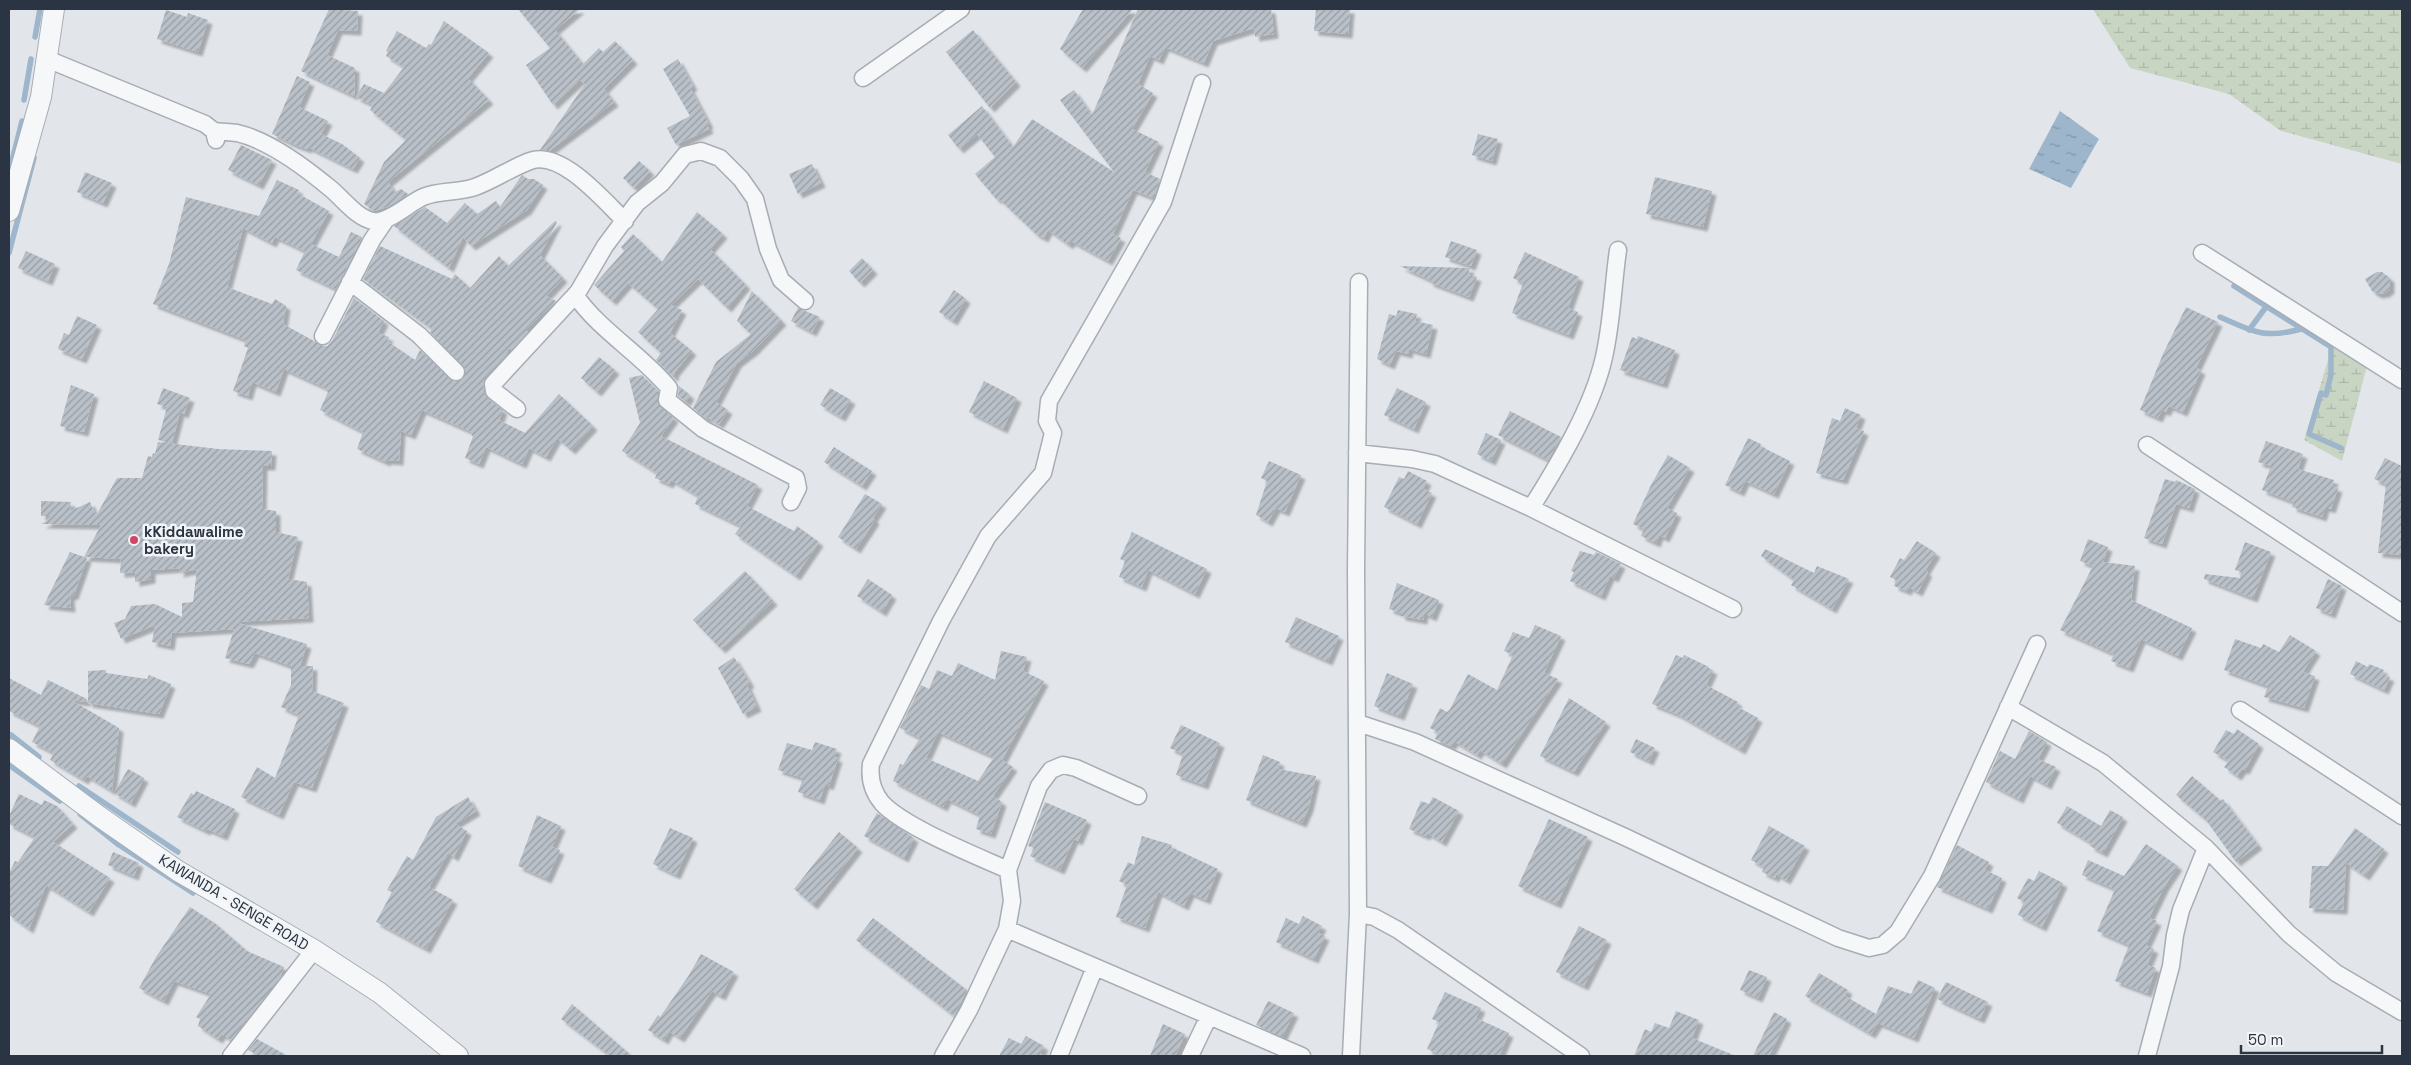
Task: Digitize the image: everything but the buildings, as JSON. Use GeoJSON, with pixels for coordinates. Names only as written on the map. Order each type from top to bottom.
{"type":"FeatureCollection","features":[{"type":"Feature","properties":{"kind":"street"},"geometry":{"type":"LineString","coordinates":[[9,211],[40,96],[54,9]]}},
{"type":"Feature","properties":{"kind":"street"},"geometry":{"type":"LineString","coordinates":[[863,78],[961,9]]}},
{"type":"Feature","properties":{"kind":"street"},"geometry":{"type":"LineString","coordinates":[[47,59],[205,124],[215,135],[238,133],[273,148],[307,169],[353,210],[372,221],[385,221]]}},
{"type":"Feature","properties":{"kind":"street"},"geometry":{"type":"LineString","coordinates":[[1008,870],[912,824],[883,803],[872,788],[869,775],[871,764],[941,621],[988,536],[1043,473],[1053,433],[1048,420],[1049,401],[1163,202],[1202,83]]}},
{"type":"Feature","properties":{"kind":"street"},"geometry":{"type":"LineString","coordinates":[[516,409],[494,391],[493,384],[575,295],[605,246],[637,203],[662,183],[685,155],[701,151],[720,158],[741,179],[754,199],[768,249],[781,280],[805,301]]}},
{"type":"Feature","properties":{"kind":"street"},"geometry":{"type":"LineString","coordinates":[[323,336],[372,240],[385,221],[402,208],[425,196],[464,192],[494,180],[531,160],[553,161],[572,172],[625,220]]}},
{"type":"Feature","properties":{"kind":"street"},"geometry":{"type":"LineString","coordinates":[[1531,508],[1562,456],[1591,396],[1604,357],[1618,250]]}},
{"type":"Feature","properties":{"kind":"street"},"geometry":{"type":"LineString","coordinates":[[2202,252],[2402,380]]}},
{"type":"Feature","properties":{"kind":"street"},"geometry":{"type":"LineString","coordinates":[[350,282],[420,335],[456,372]]}},
{"type":"Feature","properties":{"kind":"street"},"geometry":{"type":"LineString","coordinates":[[1351,1056],[1358,914],[1356,570],[1359,282]]}},
{"type":"Feature","properties":{"kind":"street"},"geometry":{"type":"LineString","coordinates":[[575,295],[597,321],[659,376],[669,388],[667,400],[674,406],[703,429],[796,478],[798,488],[791,502]]}},
{"type":"Feature","properties":{"kind":"street"},"geometry":{"type":"LineString","coordinates":[[2147,445],[2402,613]]}},
{"type":"Feature","properties":{"kind":"street"},"geometry":{"type":"LineString","coordinates":[[1357,453],[1412,459],[1435,464],[1531,508],[1733,609]]}},
{"type":"Feature","properties":{"kind":"street"},"geometry":{"type":"LineString","coordinates":[[1358,723],[1415,742],[1625,837],[1838,938],[1869,948],[1883,946],[1898,932],[1932,876],[2037,644]]}},
{"type":"Feature","properties":{"kind":"street"},"geometry":{"type":"LineString","coordinates":[[2008,707],[2103,763],[2206,848],[2289,934],[2336,973],[2402,1012]]}},
{"type":"Feature","properties":{"kind":"street"},"geometry":{"type":"LineString","coordinates":[[2240,710],[2402,816]]}},
{"type":"Feature","properties":{"kind":"street","name":"KAWANDA - SENGE ROAD"},"geometry":{"type":"LineString","coordinates":[[9,749],[100,817],[178,871],[314,950],[380,993],[458,1056]]}},
{"type":"Feature","properties":{"kind":"street"},"geometry":{"type":"LineString","coordinates":[[943,1056],[968,1010],[1007,929],[1012,901],[1008,870],[1039,786],[1052,770],[1063,765],[1076,768],[1138,796]]}},
{"type":"Feature","properties":{"kind":"street"},"geometry":{"type":"LineString","coordinates":[[2147,1056],[2171,966],[2175,935],[2181,910],[2206,848]]}},
{"type":"Feature","properties":{"kind":"street"},"geometry":{"type":"LineString","coordinates":[[1358,914],[1374,917],[1398,930],[1581,1056]]}},
{"type":"Feature","properties":{"kind":"street"},"geometry":{"type":"LineString","coordinates":[[1007,929],[1209,1016],[1291,1054]]}},
{"type":"Feature","properties":{"kind":"street"},"geometry":{"type":"LineString","coordinates":[[231,1056],[314,950]]}},
{"type":"Feature","properties":{"kind":"street"},"geometry":{"type":"LineString","coordinates":[[1059,1056],[1094,967]]}},
{"type":"Feature","properties":{"kind":"street"},"geometry":{"type":"LineString","coordinates":[[1190,1056],[1209,1016]]}},
{"type":"Feature","properties":{"kind":"green space"},"geometry":{"type":"Polygon","coordinates":[[[2093,9],[2402,9],[2402,164],[2281,131],[2229,94],[2130,68],[2093,9]]]}},
{"type":"Feature","properties":{"kind":"green space"},"geometry":{"type":"Polygon","coordinates":[[[2333,343],[2367,366],[2342,461],[2304,440],[2333,343]]]}},
{"type":"Feature","properties":{"kind":"water"},"geometry":{"type":"Polygon","coordinates":[[[2060,111],[2099,139],[2071,188],[2029,169],[2060,111]]]}},
{"type":"Feature","properties":{"kind":"waterway"},"geometry":{"type":"LineString","coordinates":[[35,37],[40,9]]}},
{"type":"Feature","properties":{"kind":"waterway"},"geometry":{"type":"LineString","coordinates":[[24,100],[31,59]]}},
{"type":"Feature","properties":{"kind":"waterway"},"geometry":{"type":"LineString","coordinates":[[9,173],[22,121]]}},
{"type":"Feature","properties":{"kind":"waterway"},"geometry":{"type":"LineString","coordinates":[[9,253],[34,158]]}},
{"type":"Feature","properties":{"kind":"waterway"},"geometry":{"type":"LineString","coordinates":[[2234,286],[2331,347],[2331,375],[2326,395],[2321,393],[2309,434],[2341,448]]}},
{"type":"Feature","properties":{"kind":"waterway"},"geometry":{"type":"LineString","coordinates":[[2249,330],[2266,307]]}},
{"type":"Feature","properties":{"kind":"waterway"},"geometry":{"type":"LineString","coordinates":[[2220,317],[2242,327],[2268,334],[2301,329]]}},
{"type":"Feature","properties":{"kind":"waterway"},"geometry":{"type":"LineString","coordinates":[[11,735],[39,757]]}},
{"type":"Feature","properties":{"kind":"waterway"},"geometry":{"type":"LineString","coordinates":[[9,765],[60,801]]}},
{"type":"Feature","properties":{"kind":"waterway"},"geometry":{"type":"LineString","coordinates":[[79,786],[178,852]]}},
{"type":"Feature","properties":{"kind":"waterway"},"geometry":{"type":"LineString","coordinates":[[80,814],[119,845],[193,893]]}},
{"type":"Feature","properties":{"kind":"place","name":"kKiddawalime bakery"},"geometry":{"type":"Point","coordinates":[134,540]}}]}
